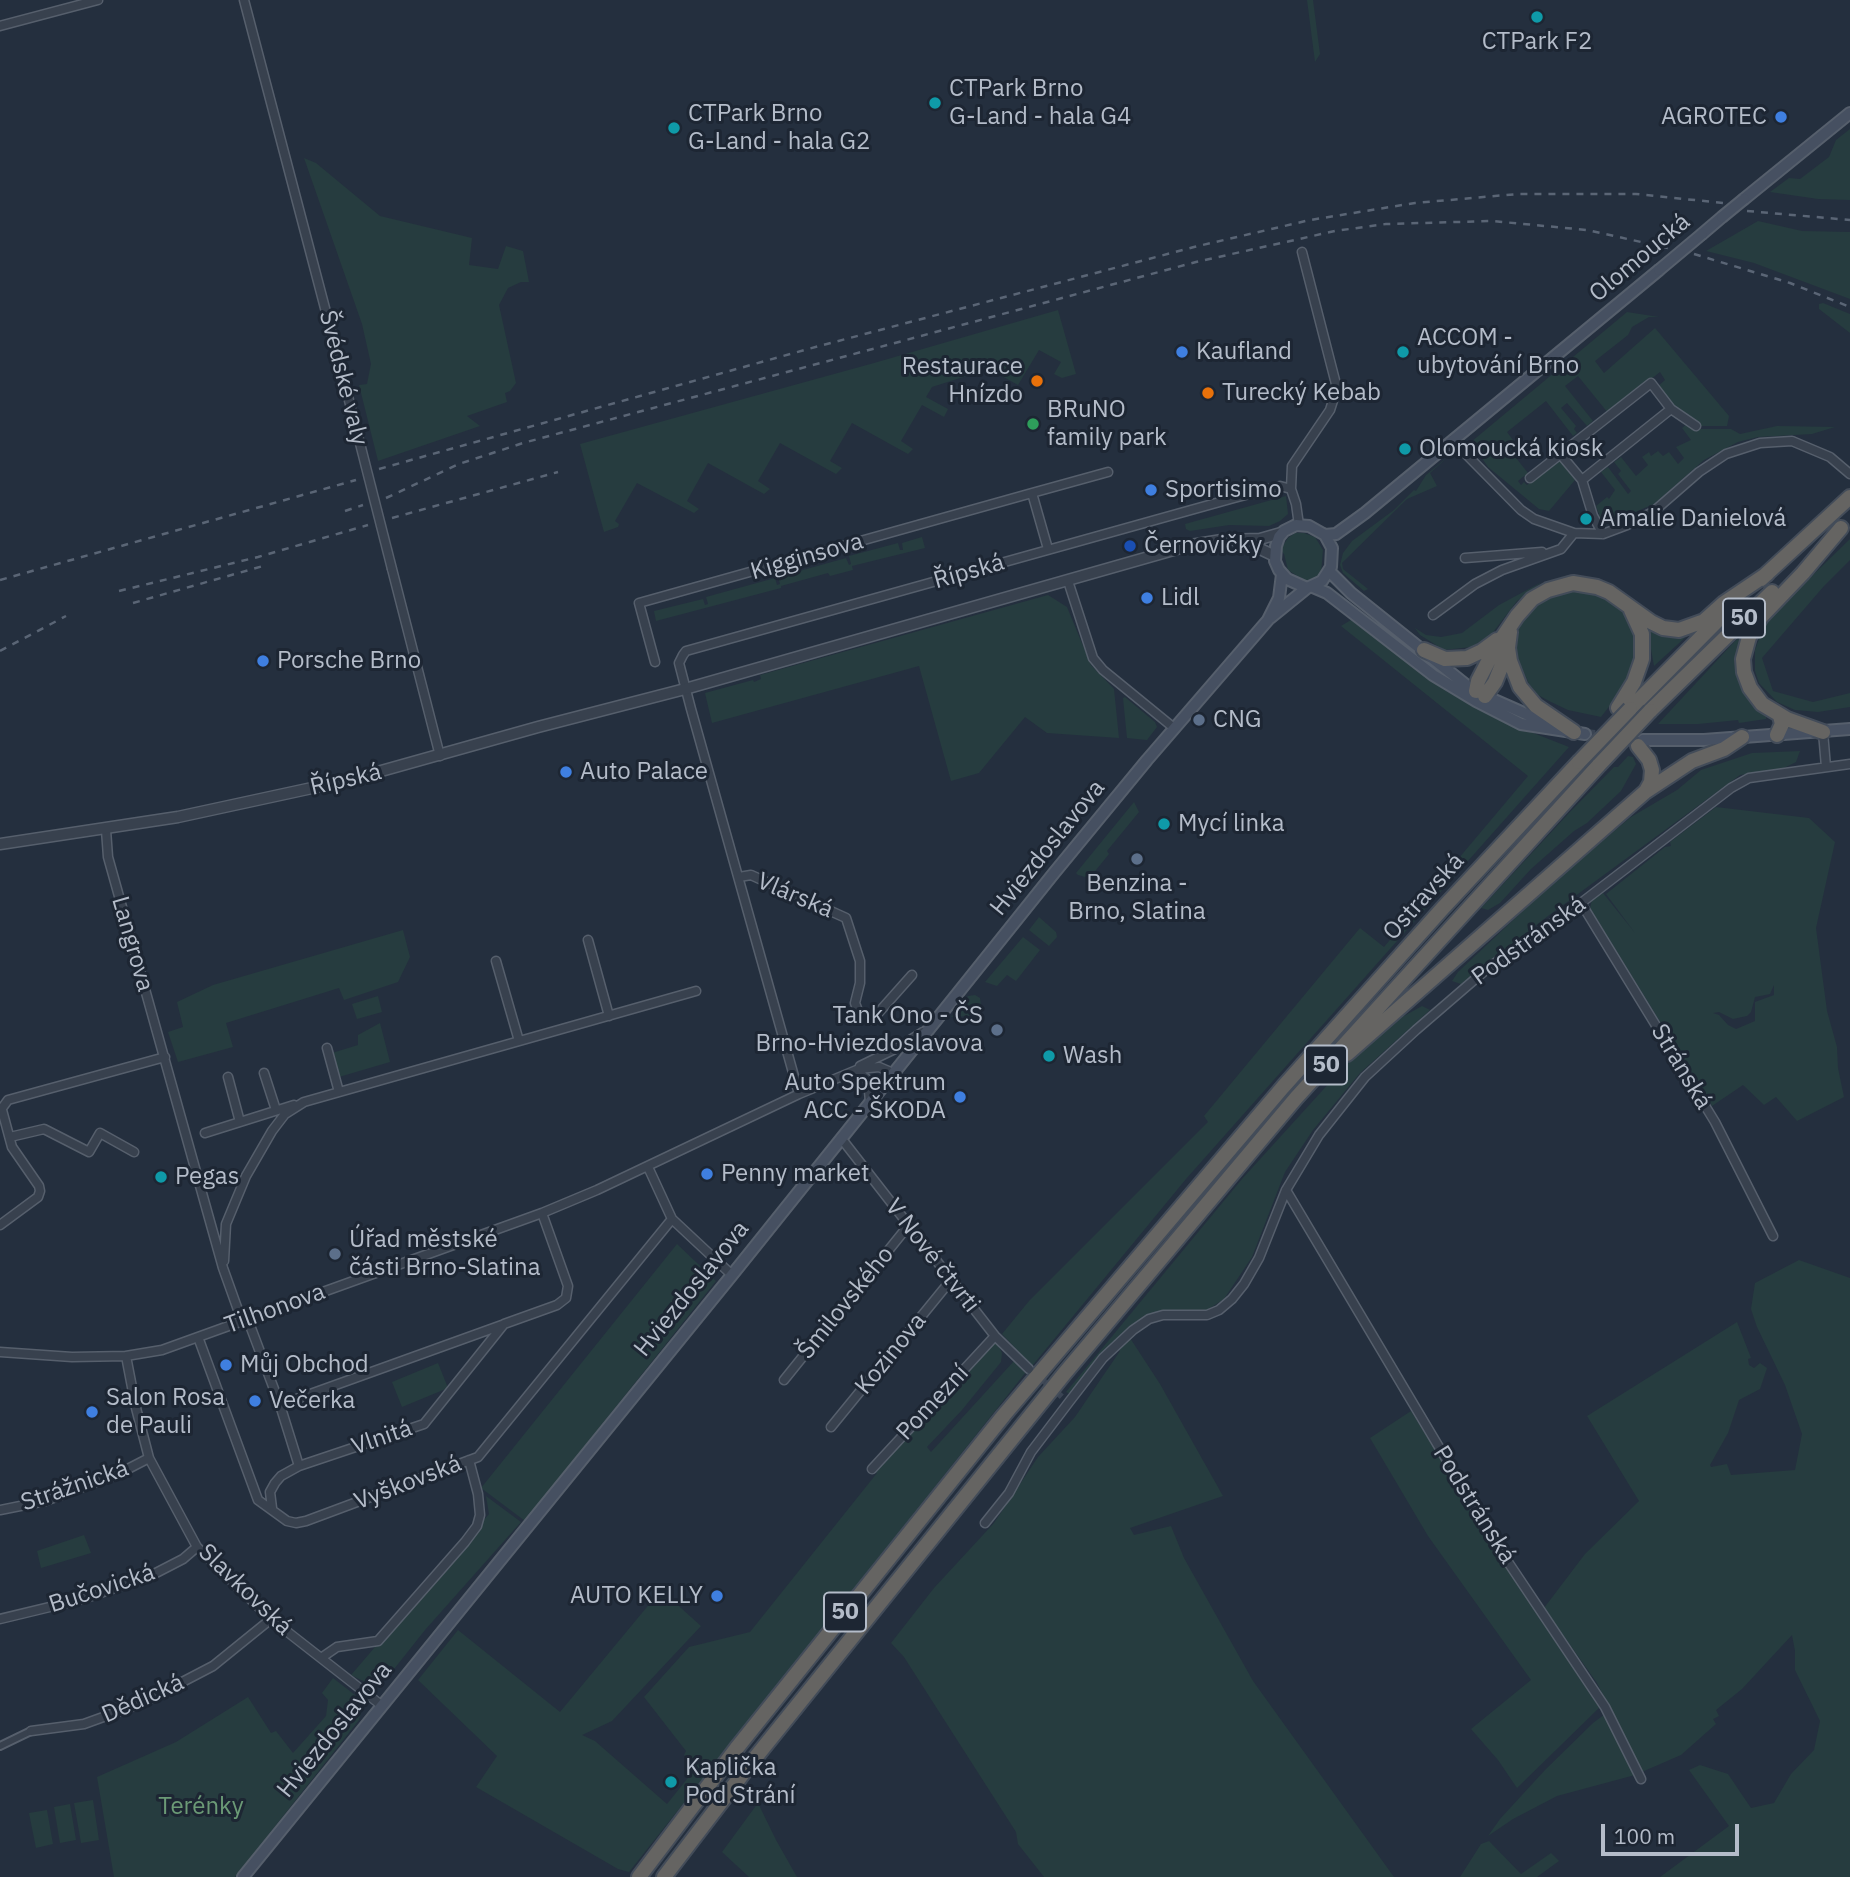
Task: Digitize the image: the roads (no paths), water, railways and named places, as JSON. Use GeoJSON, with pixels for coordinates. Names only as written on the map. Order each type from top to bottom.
{"type":"FeatureCollection","features":[{"type":"Feature","properties":{"kind":"highway","name":"50"},"geometry":{"type":"LineString","coordinates":[[1624,708],[1848,499]]}},
{"type":"Feature","properties":{"kind":"highway","name":"50"},"geometry":{"type":"LineString","coordinates":[[1823,732],[1780,716],[1762,704],[1750,688],[1743,666],[1746,645],[1765,612],[1845,524]]}},
{"type":"Feature","properties":{"kind":"highway","name":"Ostravská"},"geometry":{"type":"LineString","coordinates":[[664,1877],[768,1741],[1064,1374],[1296,1098],[1650,711],[1845,524]]}},
{"type":"Feature","properties":{"kind":"highway","name":"50"},"geometry":{"type":"LineString","coordinates":[[1476,690],[1494,650],[1522,610],[1532,599],[1548,590],[1565,585],[1597,587],[1663,628],[1686,629],[1704,621],[1724,603],[1767,574]]}},
{"type":"Feature","properties":{"kind":"highway","name":"50"},"geometry":{"type":"LineString","coordinates":[[1624,708],[1642,659],[1643,646],[1639,626],[1625,604]]}},
{"type":"Feature","properties":{"kind":"highway","name":"50"},"geometry":{"type":"LineString","coordinates":[[1424,650],[1445,659],[1467,658],[1486,649],[1511,627]]}},
{"type":"Feature","properties":{"kind":"highway","name":"50"},"geometry":{"type":"LineString","coordinates":[[1511,627],[1508,650],[1516,679],[1526,695],[1535,706],[1580,733]]}},
{"type":"Feature","properties":{"kind":"highway"},"geometry":{"type":"LineString","coordinates":[[1476,690],[1494,682],[1508,650]]}},
{"type":"Feature","properties":{"kind":"highway","name":"Ostravská"},"geometry":{"type":"LineString","coordinates":[[639,1877],[753,1728],[995,1426],[1283,1087],[1442,909],[1579,762],[1624,708]]}},
{"type":"Feature","properties":{"kind":"highway"},"geometry":{"type":"LineString","coordinates":[[1777,735],[1782,724],[1780,716]]}},
{"type":"Feature","properties":{"kind":"highway","name":"50"},"geometry":{"type":"LineString","coordinates":[[1296,1098],[1645,792],[1692,761],[1724,749],[1742,737]]}},
{"type":"Feature","properties":{"kind":"highway"},"geometry":{"type":"LineString","coordinates":[[1641,743],[1652,770],[1651,782],[1645,792]]}},
{"type":"Feature","properties":{"kind":"main road","name":"Olomoucká"},"geometry":{"type":"LineString","coordinates":[[1325,535],[1336,534],[1365,513],[1850,113]]}},
{"type":"Feature","properties":{"kind":"main road"},"geometry":{"type":"LineString","coordinates":[[1268,620],[1310,587],[1322,581],[1329,571],[1332,552],[1338,541],[1365,513]]}},
{"type":"Feature","properties":{"kind":"main road"},"geometry":{"type":"LineString","coordinates":[[1332,552],[1325,535],[1312,527],[1299,525],[1281,533],[1276,546],[1276,564],[1282,574],[1294,583],[1327,593],[1457,690],[1511,719],[1534,727],[1580,733]]}},
{"type":"Feature","properties":{"kind":"main road"},"geometry":{"type":"LineString","coordinates":[[1329,571],[1337,581],[1424,650],[1437,664],[1476,690]]}},
{"type":"Feature","properties":{"kind":"main road","name":"Hviezdoslavova"},"geometry":{"type":"LineString","coordinates":[[243,1877],[931,1026],[1174,728],[1268,620],[1279,598],[1282,574]]}},
{"type":"Feature","properties":{"kind":"main road"},"geometry":{"type":"LineString","coordinates":[[1408,655],[1534,719],[1580,733]]}},
{"type":"Feature","properties":{"kind":"main road"},"geometry":{"type":"LineString","coordinates":[[1641,743],[1850,729]]}},
{"type":"Feature","properties":{"kind":"street"},"geometry":{"type":"LineString","coordinates":[[0,26],[98,0]]}},
{"type":"Feature","properties":{"kind":"street","name":"Švédské valy"},"geometry":{"type":"LineString","coordinates":[[244,0],[440,756]]}},
{"type":"Feature","properties":{"kind":"street"},"geometry":{"type":"LineString","coordinates":[[1299,525],[1291,489],[1292,466],[1329,410],[1337,387],[1302,252]]}},
{"type":"Feature","properties":{"kind":"street"},"geometry":{"type":"LineString","coordinates":[[1530,478],[1651,383],[1671,409],[1696,426]]}},
{"type":"Feature","properties":{"kind":"street"},"geometry":{"type":"LineString","coordinates":[[1582,481],[1671,409]]}},
{"type":"Feature","properties":{"kind":"street"},"geometry":{"type":"LineString","coordinates":[[1451,440],[1521,510],[1534,519],[1574,533],[1603,534],[1627,525],[1653,512],[1699,472],[1726,454],[1760,443],[1792,441],[1830,457],[1850,474]]}},
{"type":"Feature","properties":{"kind":"street"},"geometry":{"type":"LineString","coordinates":[[1561,455],[1582,481],[1593,516],[1603,534]]}},
{"type":"Feature","properties":{"kind":"street","name":"Kigginsova"},"geometry":{"type":"LineString","coordinates":[[655,662],[639,603],[1108,472]]}},
{"type":"Feature","properties":{"kind":"street","name":"Řípská"},"geometry":{"type":"LineString","coordinates":[[685,689],[679,663],[687,651],[1234,498],[1280,486],[1291,489]]}},
{"type":"Feature","properties":{"kind":"street"},"geometry":{"type":"LineString","coordinates":[[1032,493],[1048,550]]}},
{"type":"Feature","properties":{"kind":"street","name":"Řípská"},"geometry":{"type":"LineString","coordinates":[[0,844],[106,830],[190,815],[324,786],[685,689],[1191,545],[1238,539],[1260,540],[1281,533]]}},
{"type":"Feature","properties":{"kind":"street"},"geometry":{"type":"LineString","coordinates":[[1433,615],[1475,584],[1507,568],[1561,549],[1574,533]]}},
{"type":"Feature","properties":{"kind":"street"},"geometry":{"type":"LineString","coordinates":[[1238,539],[1275,556]]}},
{"type":"Feature","properties":{"kind":"street"},"geometry":{"type":"LineString","coordinates":[[1465,558],[1549,553]]}},
{"type":"Feature","properties":{"kind":"street"},"geometry":{"type":"LineString","coordinates":[[1500,556],[1507,568]]}},
{"type":"Feature","properties":{"kind":"street"},"geometry":{"type":"LineString","coordinates":[[1068,581],[1093,658],[1103,670],[1174,728]]}},
{"type":"Feature","properties":{"kind":"street","name":"Vlárská"},"geometry":{"type":"LineString","coordinates":[[685,689],[799,1094]]}},
{"type":"Feature","properties":{"kind":"street"},"geometry":{"type":"LineString","coordinates":[[1823,732],[1826,767]]}},
{"type":"Feature","properties":{"kind":"street","name":"Podstránská"},"geometry":{"type":"LineString","coordinates":[[985,1523],[1009,1493],[1031,1452],[1066,1399],[1103,1358],[1141,1324],[1163,1315],[1207,1315],[1219,1310],[1232,1299],[1259,1258],[1286,1190],[1318,1135],[1365,1077],[1488,968],[1581,903],[1731,788],[1749,779],[1850,764]]}},
{"type":"Feature","properties":{"kind":"street","name":"Langrova"},"geometry":{"type":"LineString","coordinates":[[106,830],[108,858],[223,1268],[244,1320]]}},
{"type":"Feature","properties":{"kind":"street","name":"Vlárská"},"geometry":{"type":"LineString","coordinates":[[739,877],[751,874],[846,918],[860,961],[860,983],[855,1003],[858,1011],[872,1020],[912,975]]}},
{"type":"Feature","properties":{"kind":"street","name":"Stránská"},"geometry":{"type":"LineString","coordinates":[[1581,903],[1710,1114],[1773,1236]]}},
{"type":"Feature","properties":{"kind":"street"},"geometry":{"type":"LineString","coordinates":[[588,940],[609,1016]]}},
{"type":"Feature","properties":{"kind":"street"},"geometry":{"type":"LineString","coordinates":[[496,961],[519,1041]]}},
{"type":"Feature","properties":{"kind":"street","name":"Langrova"},"geometry":{"type":"LineString","coordinates":[[205,1133],[276,1110],[696,991]]}},
{"type":"Feature","properties":{"kind":"street","name":"Tilhonova"},"geometry":{"type":"LineString","coordinates":[[846,1074],[899,1047],[931,1026]]}},
{"type":"Feature","properties":{"kind":"street"},"geometry":{"type":"LineString","coordinates":[[327,1048],[339,1092]]}},
{"type":"Feature","properties":{"kind":"street"},"geometry":{"type":"LineString","coordinates":[[0,1225],[38,1197],[40,1191],[12,1147],[1,1110],[8,1100],[164,1057]]}},
{"type":"Feature","properties":{"kind":"street","name":"Tilhonova"},"geometry":{"type":"LineString","coordinates":[[0,1352],[72,1357],[126,1356],[162,1350],[542,1213],[648,1167],[846,1074],[870,1067],[893,1073]]}},
{"type":"Feature","properties":{"kind":"street"},"geometry":{"type":"LineString","coordinates":[[264,1073],[276,1110]]}},
{"type":"Feature","properties":{"kind":"street"},"geometry":{"type":"LineString","coordinates":[[846,1074],[862,1074],[868,1080],[870,1102]]}},
{"type":"Feature","properties":{"kind":"street"},"geometry":{"type":"LineString","coordinates":[[228,1077],[240,1122]]}},
{"type":"Feature","properties":{"kind":"street","name":"Langrova"},"geometry":{"type":"LineString","coordinates":[[223,1268],[226,1224],[246,1176],[272,1130],[285,1114],[304,1102]]}},
{"type":"Feature","properties":{"kind":"street"},"geometry":{"type":"LineString","coordinates":[[260,1116],[272,1130]]}},
{"type":"Feature","properties":{"kind":"street"},"geometry":{"type":"LineString","coordinates":[[10,1137],[44,1129],[89,1152],[100,1133],[134,1152]]}},
{"type":"Feature","properties":{"kind":"street","name":"V Nové čtvrti"},"geometry":{"type":"LineString","coordinates":[[841,1138],[995,1336],[1029,1369]]}},
{"type":"Feature","properties":{"kind":"street"},"geometry":{"type":"LineString","coordinates":[[648,1167],[672,1219],[732,1275]]}},
{"type":"Feature","properties":{"kind":"street","name":"Podstránská"},"geometry":{"type":"LineString","coordinates":[[1286,1190],[1495,1541],[1605,1707],[1641,1779]]}},
{"type":"Feature","properties":{"kind":"street"},"geometry":{"type":"LineString","coordinates":[[280,1405],[557,1305],[566,1298],[568,1286],[542,1213]]}},
{"type":"Feature","properties":{"kind":"street","name":"Vyškovská"},"geometry":{"type":"LineString","coordinates":[[198,1337],[258,1500],[287,1521],[306,1521],[478,1457],[672,1219]]}},
{"type":"Feature","properties":{"kind":"street","name":"Šmilovského"},"geometry":{"type":"LineString","coordinates":[[784,1380],[908,1226]]}},
{"type":"Feature","properties":{"kind":"street","name":"Kozinova"},"geometry":{"type":"LineString","coordinates":[[831,1427],[951,1280]]}},
{"type":"Feature","properties":{"kind":"street"},"geometry":{"type":"LineString","coordinates":[[244,1320],[251,1328],[299,1466]]}},
{"type":"Feature","properties":{"kind":"street","name":"Vlnitá"},"geometry":{"type":"LineString","coordinates":[[272,1508],[270,1492],[275,1483],[281,1476],[299,1466],[424,1424],[504,1324]]}},
{"type":"Feature","properties":{"kind":"street","name":"Pomezní"},"geometry":{"type":"LineString","coordinates":[[872,1469],[995,1336]]}},
{"type":"Feature","properties":{"kind":"street","name":"Slavkovská"},"geometry":{"type":"LineString","coordinates":[[126,1356],[149,1458],[197,1547],[271,1619],[381,1705]]}},
{"type":"Feature","properties":{"kind":"street","name":"Strážnická"},"geometry":{"type":"LineString","coordinates":[[0,1510],[45,1501],[120,1474],[149,1458]]}},
{"type":"Feature","properties":{"kind":"street"},"geometry":{"type":"LineString","coordinates":[[321,1658],[337,1647],[378,1641],[477,1527],[480,1515],[478,1494],[469,1460]]}},
{"type":"Feature","properties":{"kind":"street","name":"Bučovická"},"geometry":{"type":"LineString","coordinates":[[0,1619],[83,1599],[152,1575],[183,1559],[197,1547]]}},
{"type":"Feature","properties":{"kind":"street","name":"Dědická"},"geometry":{"type":"LineString","coordinates":[[0,1746],[31,1731],[84,1724],[142,1703],[213,1665],[271,1619]]}},
{"type":"Feature","properties":{"kind":"tunnel"},"geometry":{"type":"LineString","coordinates":[[1585,734],[1643,740]]}},
{"type":"Feature","properties":{"kind":"tunnel"},"geometry":{"type":"LineString","coordinates":[[1037,1375],[1062,1397]]}},
{"type":"Feature","properties":{"kind":"railway"},"geometry":{"type":"LineString","coordinates":[[379,469],[808,349],[1194,247],[1310,220],[1415,203],[1518,194],[1636,194],[1723,203]]}},
{"type":"Feature","properties":{"kind":"railway"},"geometry":{"type":"LineString","coordinates":[[1747,211],[1850,220]]}},
{"type":"Feature","properties":{"kind":"railway"},"geometry":{"type":"LineString","coordinates":[[386,498],[459,464],[523,443],[1196,262],[1335,231],[1386,224],[1492,221],[1587,230],[1668,248]]}},
{"type":"Feature","properties":{"kind":"railway"},"geometry":{"type":"LineString","coordinates":[[1694,254],[1790,283],[1850,307]]}},
{"type":"Feature","properties":{"kind":"railway"},"geometry":{"type":"LineString","coordinates":[[392,518],[558,472]]}},
{"type":"Feature","properties":{"kind":"railway"},"geometry":{"type":"LineString","coordinates":[[0,580],[356,480]]}},
{"type":"Feature","properties":{"kind":"railway"},"geometry":{"type":"LineString","coordinates":[[345,511],[363,505]]}},
{"type":"Feature","properties":{"kind":"railway"},"geometry":{"type":"LineString","coordinates":[[119,591],[258,557],[368,525]]}},
{"type":"Feature","properties":{"kind":"railway"},"geometry":{"type":"LineString","coordinates":[[133,603],[263,566]]}},
{"type":"Feature","properties":{"kind":"railway"},"geometry":{"type":"LineString","coordinates":[[0,651],[66,616]]}},
{"type":"Feature","properties":{"kind":"place","name":"CTPark F2"},"geometry":{"type":"Point","coordinates":[1537,17]}},
{"type":"Feature","properties":{"kind":"place","name":"CTPark Brno G-Land - hala G4"},"geometry":{"type":"Point","coordinates":[935,103]}},
{"type":"Feature","properties":{"kind":"place","name":"AGROTEC"},"geometry":{"type":"Point","coordinates":[1781,117]}},
{"type":"Feature","properties":{"kind":"place","name":"CTPark Brno G-Land - hala G2"},"geometry":{"type":"Point","coordinates":[674,128]}},
{"type":"Feature","properties":{"kind":"place","name":"Kaufland"},"geometry":{"type":"Point","coordinates":[1182,352]}},
{"type":"Feature","properties":{"kind":"place","name":"ACCOM - ubytování Brno"},"geometry":{"type":"Point","coordinates":[1403,352]}},
{"type":"Feature","properties":{"kind":"place","name":"Restaurace Hnízdo"},"geometry":{"type":"Point","coordinates":[1037,381]}},
{"type":"Feature","properties":{"kind":"place","name":"Turecký Kebab"},"geometry":{"type":"Point","coordinates":[1208,393]}},
{"type":"Feature","properties":{"kind":"place","name":"BRuNO family park"},"geometry":{"type":"Point","coordinates":[1033,424]}},
{"type":"Feature","properties":{"kind":"place","name":"Olomoucká kiosk"},"geometry":{"type":"Point","coordinates":[1405,449]}},
{"type":"Feature","properties":{"kind":"place","name":"Sportisimo"},"geometry":{"type":"Point","coordinates":[1151,490]}},
{"type":"Feature","properties":{"kind":"place","name":"Amalie Danielová"},"geometry":{"type":"Point","coordinates":[1586,519]}},
{"type":"Feature","properties":{"kind":"place","name":"Černovičky"},"geometry":{"type":"Point","coordinates":[1130,546]}},
{"type":"Feature","properties":{"kind":"place","name":"Lidl"},"geometry":{"type":"Point","coordinates":[1147,598]}},
{"type":"Feature","properties":{"kind":"place","name":"Porsche Brno"},"geometry":{"type":"Point","coordinates":[263,661]}},
{"type":"Feature","properties":{"kind":"place","name":"CNG"},"geometry":{"type":"Point","coordinates":[1199,720]}},
{"type":"Feature","properties":{"kind":"place","name":"Auto Palace"},"geometry":{"type":"Point","coordinates":[566,772]}},
{"type":"Feature","properties":{"kind":"place","name":"Mycí linka"},"geometry":{"type":"Point","coordinates":[1164,824]}},
{"type":"Feature","properties":{"kind":"place","name":"Benzina - Brno, Slatina"},"geometry":{"type":"Point","coordinates":[1137,859]}},
{"type":"Feature","properties":{"kind":"place","name":"Tank Ono - ČS Brno-Hviezdoslavova"},"geometry":{"type":"Point","coordinates":[997,1030]}},
{"type":"Feature","properties":{"kind":"place","name":"Wash"},"geometry":{"type":"Point","coordinates":[1049,1056]}},
{"type":"Feature","properties":{"kind":"place","name":"Auto Spektrum ACC - ŠKODA"},"geometry":{"type":"Point","coordinates":[960,1097]}},
{"type":"Feature","properties":{"kind":"place","name":"Penny market"},"geometry":{"type":"Point","coordinates":[707,1174]}},
{"type":"Feature","properties":{"kind":"place","name":"Pegas"},"geometry":{"type":"Point","coordinates":[161,1177]}},
{"type":"Feature","properties":{"kind":"place","name":"Úřad městské části Brno-Slatina"},"geometry":{"type":"Point","coordinates":[335,1254]}},
{"type":"Feature","properties":{"kind":"place","name":"Můj Obchod"},"geometry":{"type":"Point","coordinates":[226,1365]}},
{"type":"Feature","properties":{"kind":"place","name":"Večerka"},"geometry":{"type":"Point","coordinates":[255,1401]}},
{"type":"Feature","properties":{"kind":"place","name":"Salon Rosa de Pauli"},"geometry":{"type":"Point","coordinates":[92,1412]}},
{"type":"Feature","properties":{"kind":"place","name":"AUTO KELLY"},"geometry":{"type":"Point","coordinates":[717,1596]}},
{"type":"Feature","properties":{"kind":"place","name":"Kaplička Pod Strání"},"geometry":{"type":"Point","coordinates":[671,1782]}},
{"type":"Feature","properties":{"kind":"park label","name":"Terénky"},"geometry":{"type":"Point","coordinates":[201,1807]}}]}
